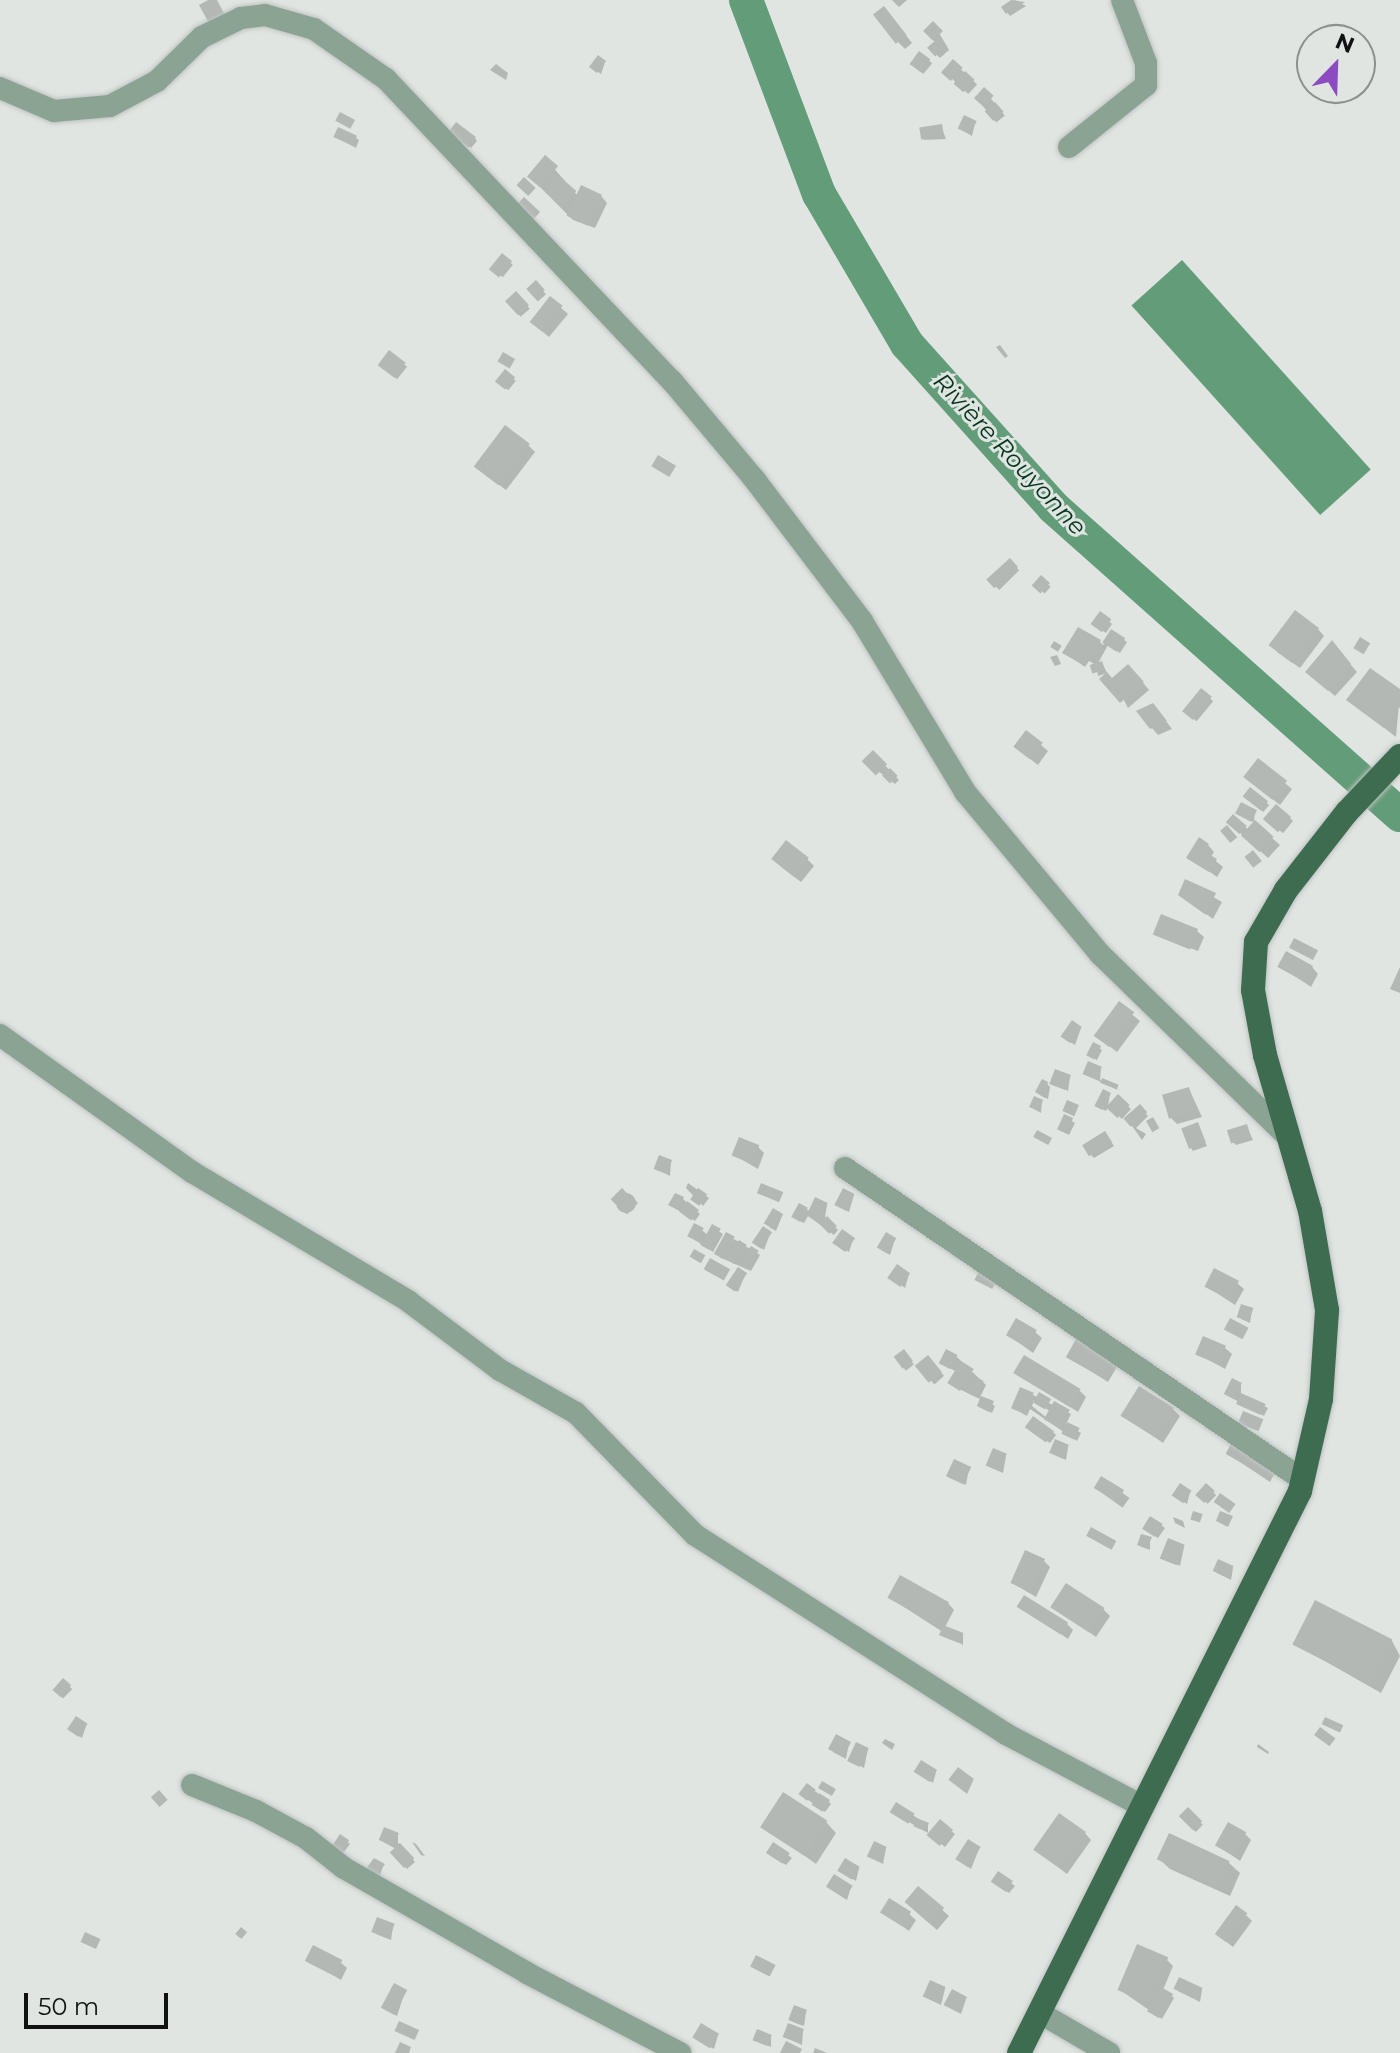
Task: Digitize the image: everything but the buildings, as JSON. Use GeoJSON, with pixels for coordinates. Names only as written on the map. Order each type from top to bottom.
{"type":"FeatureCollection","features":[{"type":"Feature","properties":{"kind":"main road"},"geometry":{"type":"LineString","coordinates":[[1019,2053],[1303,1480],[1321,1399],[1327,1310],[1310,1211],[1285,1134],[1253,990],[1256,942],[1286,890],[1338,823],[1400,756]]}},
{"type":"Feature","properties":{"kind":"street"},"geometry":{"type":"LineString","coordinates":[[1069,147],[1146,85],[1146,63],[1122,0]]}},
{"type":"Feature","properties":{"kind":"street"},"geometry":{"type":"LineString","coordinates":[[0,88],[54,111],[110,106],[157,81],[202,37],[241,18],[265,15],[314,29],[386,79],[672,381],[755,480],[862,621],[965,792],[1100,954],[1285,1134]]}},
{"type":"Feature","properties":{"kind":"street"},"geometry":{"type":"LineString","coordinates":[[0,1035],[192,1172],[408,1301],[500,1370],[576,1413],[695,1535],[1006,1734],[1140,1805]]}},
{"type":"Feature","properties":{"kind":"street"},"geometry":{"type":"LineString","coordinates":[[845,1168],[1303,1480]]}},
{"type":"Feature","properties":{"kind":"street"},"geometry":{"type":"LineString","coordinates":[[192,1785],[256,1811],[306,1838],[344,1868],[680,2053]]}},
{"type":"Feature","properties":{"kind":"street"},"geometry":{"type":"LineString","coordinates":[[1040,2013],[1109,2053]]}},
{"type":"Feature","properties":{"kind":"shaded area"},"geometry":{"type":"Polygon","coordinates":[[[1182,260],[1371,470],[1320,515],[1131,306],[1182,260]]]}},
{"type":"Feature","properties":{"kind":"waterway","name":"Rivière Rouyonne"},"geometry":{"type":"LineString","coordinates":[[746,0],[819,194],[907,344],[1053,507],[1400,815]]}}]}
